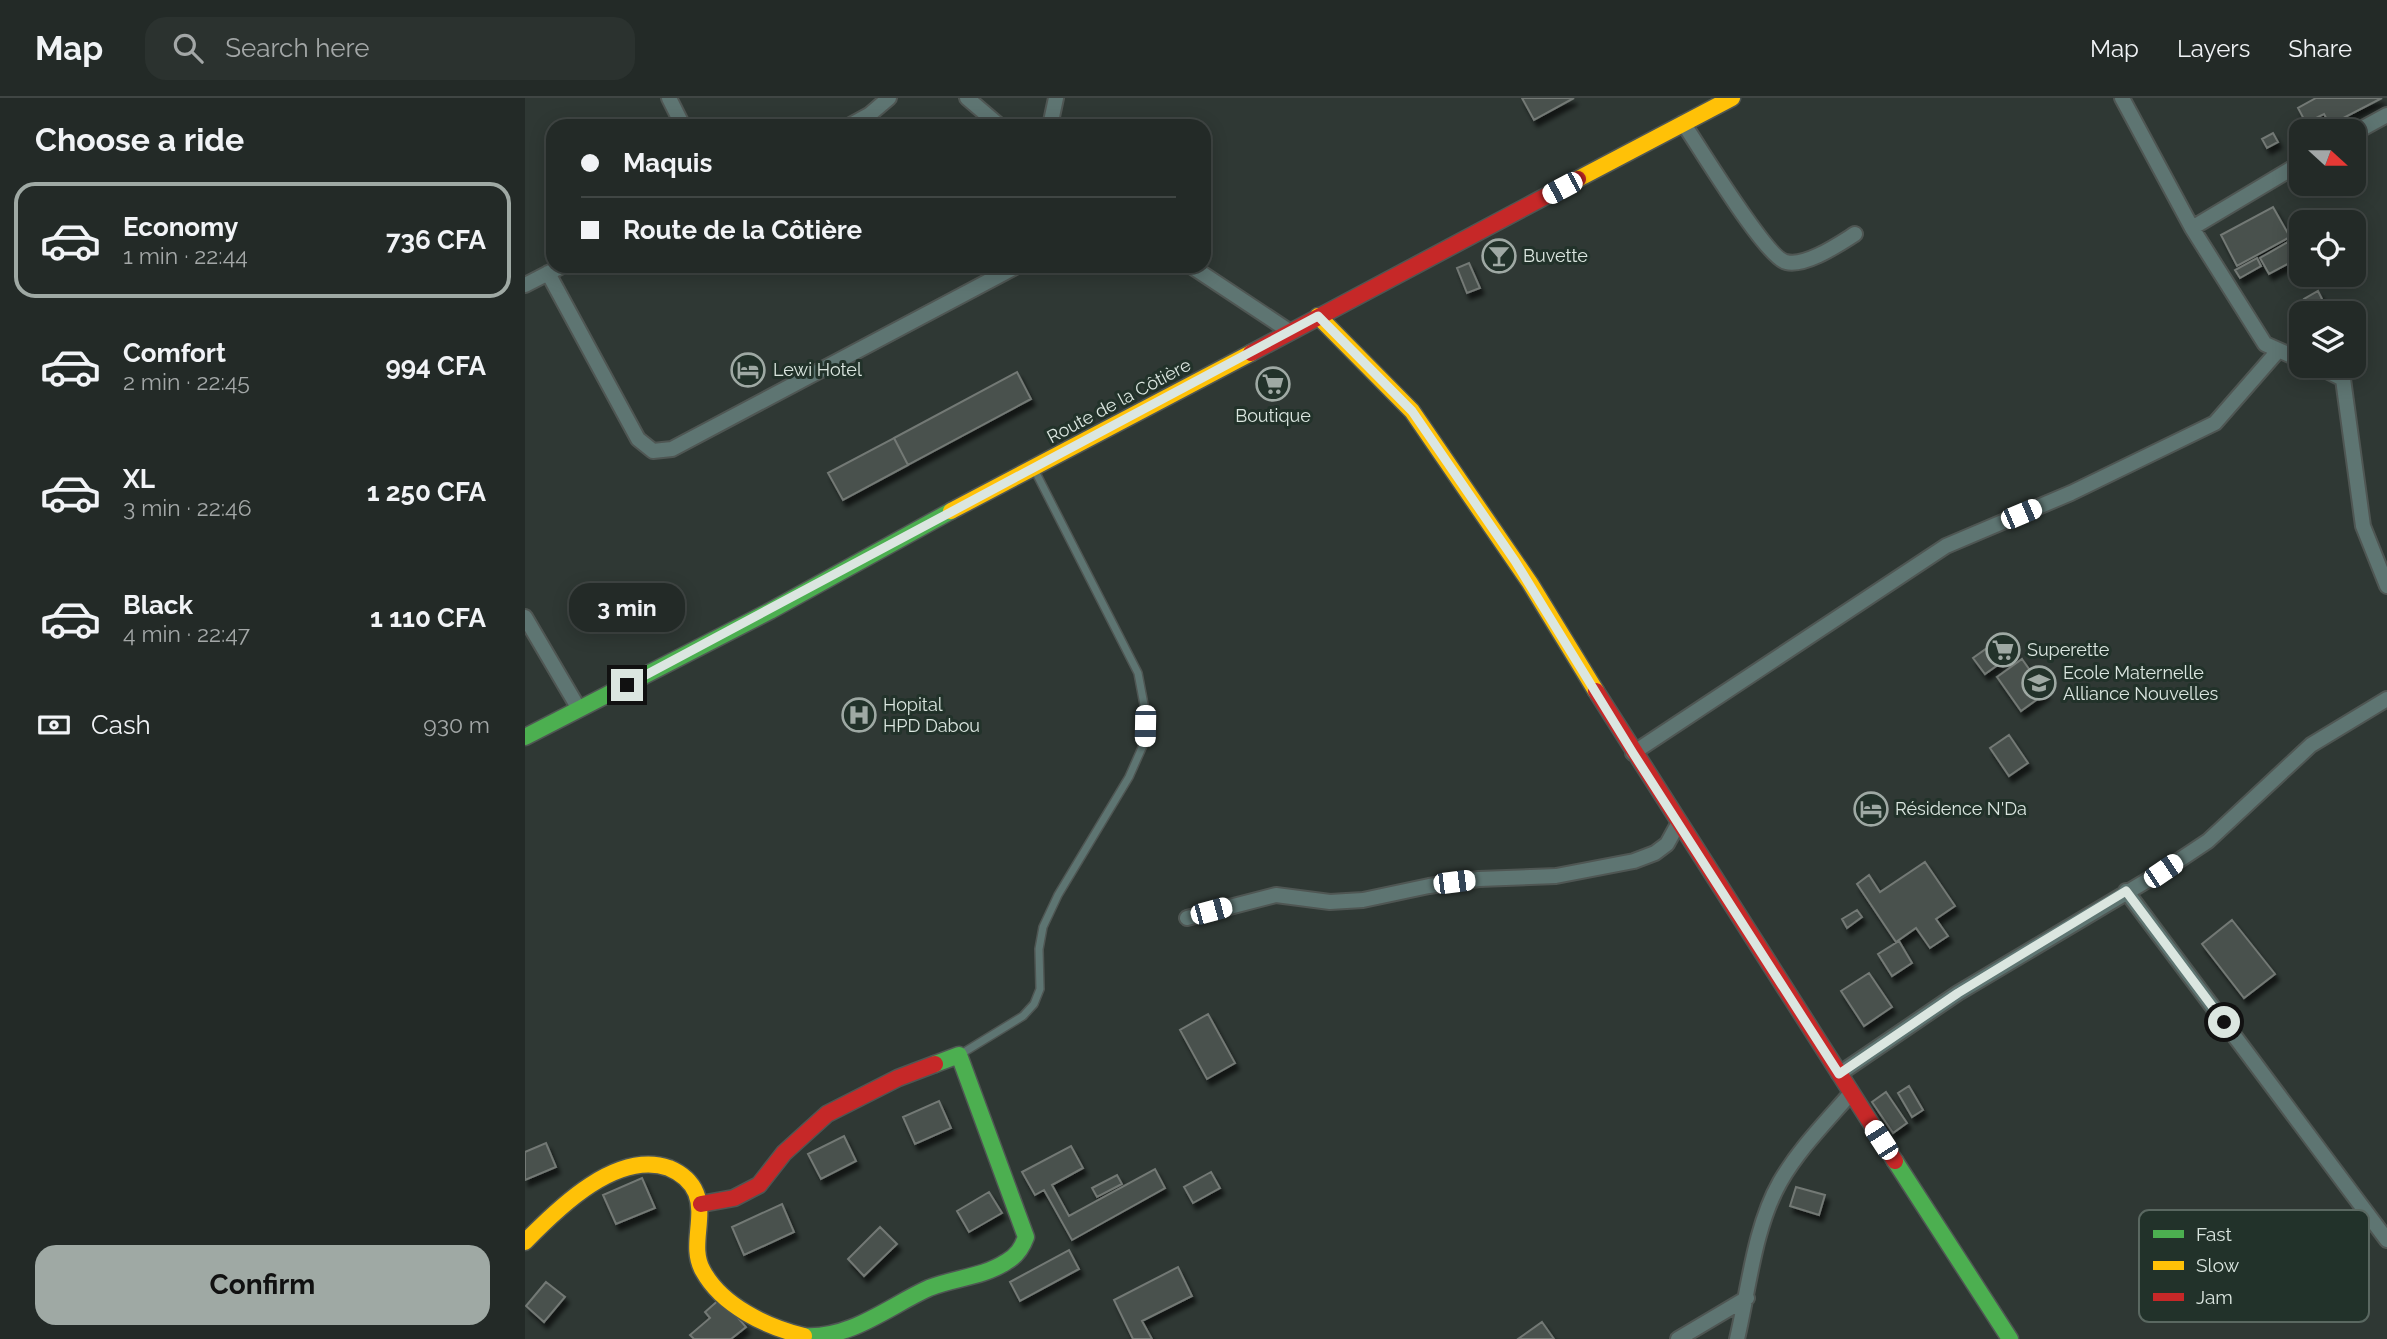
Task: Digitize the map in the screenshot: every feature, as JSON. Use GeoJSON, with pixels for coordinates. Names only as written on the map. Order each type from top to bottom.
{"type":"FeatureCollection","features":[{"type":"Feature","properties":{"kind":"street"},"geometry":{"type":"LineString","coordinates":[[669,98],[680,119]]}},
{"type":"Feature","properties":{"kind":"street"},"geometry":{"type":"LineString","coordinates":[[862,119],[889,98]]}},
{"type":"Feature","properties":{"kind":"street"},"geometry":{"type":"LineString","coordinates":[[967,98],[992,119]]}},
{"type":"Feature","properties":{"kind":"street"},"geometry":{"type":"LineString","coordinates":[[1052,119],[1056,98]]}},
{"type":"Feature","properties":{"kind":"street","name":"Route de la Côtière"},"geometry":{"type":"LineString","coordinates":[[525,737],[1732,98]]}},
{"type":"Feature","properties":{"kind":"street"},"geometry":{"type":"LineString","coordinates":[[2122,98],[2192,228],[2265,344],[2289,356]]}},
{"type":"Feature","properties":{"kind":"street"},"geometry":{"type":"LineString","coordinates":[[2366,126],[2387,115]]}},
{"type":"Feature","properties":{"kind":"street"},"geometry":{"type":"LineString","coordinates":[[1683,123],[1755,230],[1779,259],[1788,263],[1819,256],[1855,234]]}},
{"type":"Feature","properties":{"kind":"street"},"geometry":{"type":"LineString","coordinates":[[2192,228],[2289,170]]}},
{"type":"Feature","properties":{"kind":"street"},"geometry":{"type":"LineString","coordinates":[[525,285],[548,273],[638,439],[653,451],[672,449],[1004,273]]}},
{"type":"Feature","properties":{"kind":"street"},"geometry":{"type":"LineString","coordinates":[[1202,273],[1289,331]]}},
{"type":"Feature","properties":{"kind":"street"},"geometry":{"type":"LineString","coordinates":[[1318,316],[1412,411],[1530,583],[1678,824],[2010,1339]]}},
{"type":"Feature","properties":{"kind":"street"},"geometry":{"type":"LineString","coordinates":[[1633,753],[1947,546],[2071,493],[2215,423],[2277,352]]}},
{"type":"Feature","properties":{"kind":"street"},"geometry":{"type":"LineString","coordinates":[[2341,378],[2363,526],[2387,586]]}},
{"type":"Feature","properties":{"kind":"street"},"geometry":{"type":"LineString","coordinates":[[525,617],[579,709]]}},
{"type":"Feature","properties":{"kind":"street"},"geometry":{"type":"LineString","coordinates":[[1839,1074],[1958,993],[2208,841],[2311,745],[2387,699]]}},
{"type":"Feature","properties":{"kind":"street"},"geometry":{"type":"LineString","coordinates":[[1187,918],[1276,895],[1330,902],[1363,900],[1454,882],[1569,873],[1655,853],[1667,844],[1678,824]]}},
{"type":"Feature","properties":{"kind":"street"},"geometry":{"type":"LineString","coordinates":[[2126,891],[2365,1210]]}},
{"type":"Feature","properties":{"kind":"street"},"geometry":{"type":"LineString","coordinates":[[525,1242],[540,1224],[633,1164],[662,1166],[687,1178],[701,1204],[697,1241],[702,1270],[744,1311],[801,1336],[841,1335],[925,1288],[989,1269],[1015,1257],[1024,1248],[1027,1237],[959,1055],[898,1078],[827,1114],[784,1153],[759,1185],[734,1198],[701,1204]]}},
{"type":"Feature","properties":{"kind":"street"},"geometry":{"type":"LineString","coordinates":[[1737,1339],[1763,1227],[1778,1185],[1797,1155],[1851,1094]]}},
{"type":"Feature","properties":{"kind":"street"},"geometry":{"type":"LineString","coordinates":[[2369,1216],[2387,1240]]}},
{"type":"Feature","properties":{"kind":"street"},"geometry":{"type":"LineString","coordinates":[[1678,1339],[1747,1298]]}},
{"type":"Feature","properties":{"kind":"lane"},"geometry":{"type":"LineString","coordinates":[[959,1055],[1023,1016],[1034,1004],[1040,989],[1039,948],[1043,927],[1058,895],[1129,777],[1145,741],[1145,710],[1138,673],[1034,469]]}},
{"type":"Feature","properties":{"kind":"building"},"geometry":{"type":"Polygon","coordinates":[[[1522,98],[1574,98],[1534,120],[1522,98]]]}},
{"type":"Feature","properties":{"kind":"building"},"geometry":{"type":"Polygon","coordinates":[[[2316,98],[2382,98],[2342,119],[2327,119],[2324,114],[2314,119],[2304,119],[2298,108],[2316,98]]]}},
{"type":"Feature","properties":{"kind":"building"},"geometry":{"type":"Polygon","coordinates":[[[2273,133],[2278,142],[2267,148],[2262,139],[2273,133]]]}},
{"type":"Feature","properties":{"kind":"building"},"geometry":{"type":"Polygon","coordinates":[[[2273,207],[2289,238],[2237,266],[2221,235],[2273,207]]]}},
{"type":"Feature","properties":{"kind":"building"},"geometry":{"type":"Polygon","coordinates":[[[2288,242],[2289,244],[2289,263],[2269,274],[2260,258],[2288,242]]]}},
{"type":"Feature","properties":{"kind":"building"},"geometry":{"type":"Polygon","coordinates":[[[2257,258],[2261,266],[2240,278],[2235,270],[2257,258]]]}},
{"type":"Feature","properties":{"kind":"building"},"geometry":{"type":"Polygon","coordinates":[[[1469,263],[1480,288],[1467,293],[1457,268],[1469,263]]]}},
{"type":"Feature","properties":{"kind":"building"},"geometry":{"type":"Polygon","coordinates":[[[2318,291],[2323,301],[2305,301],[2304,299],[2318,291]]]}},
{"type":"Feature","properties":{"kind":"building"},"geometry":{"type":"Polygon","coordinates":[[[1017,372],[1031,399],[908,465],[894,438],[1017,372]]]}},
{"type":"Feature","properties":{"kind":"building"},"geometry":{"type":"Polygon","coordinates":[[[894,438],[908,465],[843,500],[828,473],[894,438]]]}},
{"type":"Feature","properties":{"kind":"building"},"geometry":{"type":"Polygon","coordinates":[[[2004,636],[2016,652],[1985,674],[1973,658],[2004,636]]]}},
{"type":"Feature","properties":{"kind":"building"},"geometry":{"type":"Polygon","coordinates":[[[2022,659],[2046,693],[2021,711],[1997,677],[2022,659]]]}},
{"type":"Feature","properties":{"kind":"building"},"geometry":{"type":"Polygon","coordinates":[[[2009,735],[2028,763],[2009,776],[1990,748],[2009,735]]]}},
{"type":"Feature","properties":{"kind":"building"},"geometry":{"type":"Polygon","coordinates":[[[1925,862],[1955,906],[1936,919],[1948,936],[1930,948],[1916,928],[1896,942],[1857,884],[1869,875],[1880,892],[1925,862]]]}},
{"type":"Feature","properties":{"kind":"building"},"geometry":{"type":"Polygon","coordinates":[[[1857,910],[1862,917],[1847,928],[1842,919],[1857,910]]]}},
{"type":"Feature","properties":{"kind":"building"},"geometry":{"type":"Polygon","coordinates":[[[2232,920],[2275,974],[2244,998],[2202,944],[2232,920]]]}},
{"type":"Feature","properties":{"kind":"building"},"geometry":{"type":"Polygon","coordinates":[[[1899,941],[1912,963],[1892,976],[1878,954],[1899,941]]]}},
{"type":"Feature","properties":{"kind":"building"},"geometry":{"type":"Polygon","coordinates":[[[1869,973],[1892,1007],[1864,1026],[1841,991],[1869,973]]]}},
{"type":"Feature","properties":{"kind":"building"},"geometry":{"type":"Polygon","coordinates":[[[1208,1014],[1235,1063],[1207,1079],[1180,1030],[1208,1014]]]}},
{"type":"Feature","properties":{"kind":"building"},"geometry":{"type":"Polygon","coordinates":[[[1909,1086],[1923,1110],[1912,1117],[1898,1093],[1909,1086]]]}},
{"type":"Feature","properties":{"kind":"building"},"geometry":{"type":"Polygon","coordinates":[[[1886,1092],[1907,1123],[1893,1133],[1872,1102],[1886,1092]]]}},
{"type":"Feature","properties":{"kind":"building"},"geometry":{"type":"Polygon","coordinates":[[[939,1101],[951,1128],[915,1144],[903,1117],[939,1101]]]}},
{"type":"Feature","properties":{"kind":"building"},"geometry":{"type":"Polygon","coordinates":[[[844,1136],[856,1161],[821,1179],[808,1154],[844,1136]]]}},
{"type":"Feature","properties":{"kind":"building"},"geometry":{"type":"Polygon","coordinates":[[[546,1143],[556,1167],[525,1180],[525,1152],[546,1143]]]}},
{"type":"Feature","properties":{"kind":"building"},"geometry":{"type":"Polygon","coordinates":[[[1071,1146],[1083,1168],[1052,1185],[1069,1216],[1155,1169],[1165,1188],[1072,1240],[1044,1190],[1035,1195],[1022,1172],[1071,1146]]]}},
{"type":"Feature","properties":{"kind":"building"},"geometry":{"type":"Polygon","coordinates":[[[1211,1172],[1220,1188],[1193,1203],[1184,1187],[1211,1172]]]}},
{"type":"Feature","properties":{"kind":"building"},"geometry":{"type":"Polygon","coordinates":[[[1117,1175],[1122,1184],[1097,1197],[1092,1188],[1117,1175]]]}},
{"type":"Feature","properties":{"kind":"building"},"geometry":{"type":"Polygon","coordinates":[[[642,1178],[655,1208],[616,1224],[603,1195],[642,1178]]]}},
{"type":"Feature","properties":{"kind":"building"},"geometry":{"type":"Polygon","coordinates":[[[1796,1187],[1825,1195],[1819,1215],[1790,1206],[1796,1187]]]}},
{"type":"Feature","properties":{"kind":"building"},"geometry":{"type":"Polygon","coordinates":[[[989,1192],[1002,1213],[969,1232],[957,1211],[989,1192]]]}},
{"type":"Feature","properties":{"kind":"building"},"geometry":{"type":"Polygon","coordinates":[[[782,1204],[794,1232],[744,1255],[732,1227],[782,1204]]]}},
{"type":"Feature","properties":{"kind":"building"},"geometry":{"type":"Polygon","coordinates":[[[880,1227],[897,1244],[864,1276],[848,1259],[880,1227]]]}},
{"type":"Feature","properties":{"kind":"building"},"geometry":{"type":"Polygon","coordinates":[[[1069,1250],[1079,1269],[1020,1301],[1010,1282],[1069,1250]]]}},
{"type":"Feature","properties":{"kind":"building"},"geometry":{"type":"Polygon","coordinates":[[[1178,1267],[1192,1296],[1142,1321],[1152,1339],[1133,1339],[1114,1300],[1178,1267]]]}},
{"type":"Feature","properties":{"kind":"building"},"geometry":{"type":"Polygon","coordinates":[[[546,1282],[565,1297],[544,1322],[526,1306],[546,1282]]]}},
{"type":"Feature","properties":{"kind":"building"},"geometry":{"type":"Polygon","coordinates":[[[721,1298],[746,1327],[731,1339],[694,1339],[690,1335],[710,1318],[705,1312],[721,1298]]]}},
{"type":"Feature","properties":{"kind":"building"},"geometry":{"type":"Polygon","coordinates":[[[1542,1322],[1554,1339],[1518,1339],[1542,1322]]]}},
{"type":"Feature","properties":{"kind":"traffic: fast"},"geometry":{"type":"LineString","coordinates":[[525,737],[770,611],[951,511]]}},
{"type":"Feature","properties":{"kind":"traffic: fast"},"geometry":{"type":"LineString","coordinates":[[804,1336],[821,1336],[854,1327],[929,1288],[997,1267],[1010,1260],[1023,1245],[1026,1237],[959,1055],[935,1064]]}},
{"type":"Feature","properties":{"kind":"traffic: fast"},"geometry":{"type":"LineString","coordinates":[[1895,1161],[2010,1339]]}},
{"type":"Feature","properties":{"kind":"traffic: slow"},"geometry":{"type":"LineString","coordinates":[[1578,179],[1732,98]]}},
{"type":"Feature","properties":{"kind":"traffic: slow"},"geometry":{"type":"LineString","coordinates":[[1318,316],[1412,411],[1530,583],[1596,691]]}},
{"type":"Feature","properties":{"kind":"traffic: slow"},"geometry":{"type":"LineString","coordinates":[[951,511],[1251,353]]}},
{"type":"Feature","properties":{"kind":"traffic: slow"},"geometry":{"type":"LineString","coordinates":[[525,1242],[572,1198],[610,1174],[629,1167],[649,1165],[669,1168],[685,1178],[696,1193],[699,1203],[697,1252],[703,1271],[711,1283],[734,1305],[761,1321],[804,1336]]}},
{"type":"Feature","properties":{"kind":"traffic: jam"},"geometry":{"type":"LineString","coordinates":[[1251,353],[1578,179]]}},
{"type":"Feature","properties":{"kind":"traffic: jam"},"geometry":{"type":"LineString","coordinates":[[1596,691],[1895,1161]]}},
{"type":"Feature","properties":{"kind":"traffic: jam"},"geometry":{"type":"LineString","coordinates":[[701,1204],[734,1198],[759,1185],[784,1153],[827,1114],[898,1078],[935,1064]]}},
{"type":"Feature","properties":{"kind":"place","name":"Buvette"},"geometry":{"type":"Point","coordinates":[1499,256]}},
{"type":"Feature","properties":{"kind":"place","name":"Lewi Hotel"},"geometry":{"type":"Point","coordinates":[748,370]}},
{"type":"Feature","properties":{"kind":"place","name":"Boutique"},"geometry":{"type":"Point","coordinates":[1273,384]}},
{"type":"Feature","properties":{"kind":"place","name":"Superette"},"geometry":{"type":"Point","coordinates":[2003,650]}},
{"type":"Feature","properties":{"kind":"place","name":"Ecole Maternelle Alliance Nouvelles"},"geometry":{"type":"Point","coordinates":[2039,683]}},
{"type":"Feature","properties":{"kind":"place","name":"Hopital HPD Dabou"},"geometry":{"type":"Point","coordinates":[859,715]}},
{"type":"Feature","properties":{"kind":"place","name":"Résidence N'Da"},"geometry":{"type":"Point","coordinates":[1871,809]}},
{"type":"Feature","properties":{"kind":"route"},"geometry":{"type":"LineString","coordinates":[[627,685],[1318,316],[1412,411],[1530,583],[1633,753],[1839,1074],[1958,993],[2126,891],[2224,1022]]}}]}
